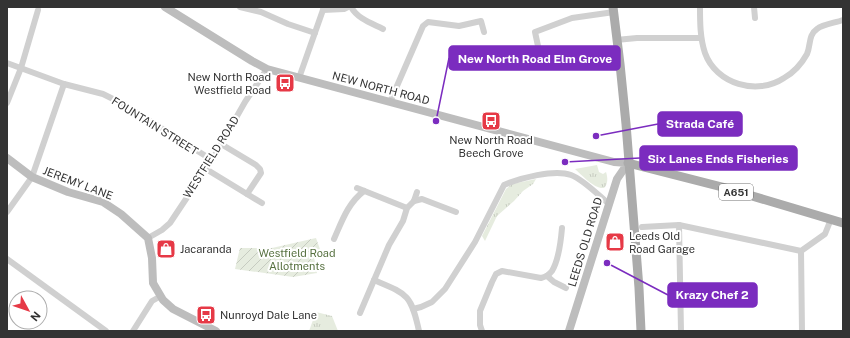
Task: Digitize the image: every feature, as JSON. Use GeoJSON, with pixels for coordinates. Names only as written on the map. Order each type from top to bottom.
{"type":"FeatureCollection","features":[{"type":"Feature","properties":{"kind":"main road","name":"NEW NORTH ROAD"},"geometry":{"type":"LineString","coordinates":[[165,7],[267,69],[614,162],[628,164]]}},
{"type":"Feature","properties":{"kind":"main road"},"geometry":{"type":"LineString","coordinates":[[613,10],[620,64],[638,270],[641,331]]}},
{"type":"Feature","properties":{"kind":"main road","name":"JEREMY LANE"},"geometry":{"type":"LineString","coordinates":[[7,158],[32,177],[68,192],[103,202],[122,214],[148,238]]}},
{"type":"Feature","properties":{"kind":"main road","name":"LEEDS OLD ROAD"},"geometry":{"type":"LineString","coordinates":[[569,331],[617,179],[628,164]]}},
{"type":"Feature","properties":{"kind":"main road","name":"A651"},"geometry":{"type":"LineString","coordinates":[[628,164],[722,187],[843,222]]}},
{"type":"Feature","properties":{"kind":"main road"},"geometry":{"type":"LineString","coordinates":[[148,238],[152,258],[153,283],[161,296],[173,309],[216,331]]}},
{"type":"Feature","properties":{"kind":"street"},"geometry":{"type":"LineString","coordinates":[[240,7],[262,10],[288,24],[315,33]]}},
{"type":"Feature","properties":{"kind":"street"},"geometry":{"type":"LineString","coordinates":[[299,78],[323,8],[344,9],[348,7]]}},
{"type":"Feature","properties":{"kind":"street"},"geometry":{"type":"LineString","coordinates":[[351,7],[355,14],[383,29]]}},
{"type":"Feature","properties":{"kind":"street"},"geometry":{"type":"LineString","coordinates":[[700,7],[701,38],[705,54],[714,68],[723,77],[736,84],[752,86],[767,85],[784,79],[797,68],[808,53],[812,33],[818,28],[843,20]]}},
{"type":"Feature","properties":{"kind":"street"},"geometry":{"type":"LineString","coordinates":[[754,7],[755,18]]}},
{"type":"Feature","properties":{"kind":"street"},"geometry":{"type":"LineString","coordinates":[[7,103],[21,68],[38,10]]}},
{"type":"Feature","properties":{"kind":"street"},"geometry":{"type":"LineString","coordinates":[[538,46],[535,32],[572,18],[613,10]]}},
{"type":"Feature","properties":{"kind":"street"},"geometry":{"type":"LineString","coordinates":[[390,102],[423,26],[428,22],[459,26],[482,21],[484,32]]}},
{"type":"Feature","properties":{"kind":"street"},"geometry":{"type":"LineString","coordinates":[[616,40],[637,38],[701,38]]}},
{"type":"Feature","properties":{"kind":"street","name":"FOUNTAIN STREET"},"geometry":{"type":"LineString","coordinates":[[7,63],[64,84],[103,94],[123,104],[212,160]]}},
{"type":"Feature","properties":{"kind":"street","name":"WESTFIELD ROAD"},"geometry":{"type":"LineString","coordinates":[[148,238],[162,230],[170,223],[212,160],[245,102],[267,69]]}},
{"type":"Feature","properties":{"kind":"street"},"geometry":{"type":"LineString","coordinates":[[7,212],[32,177],[64,84]]}},
{"type":"Feature","properties":{"kind":"street"},"geometry":{"type":"LineString","coordinates":[[221,144],[256,165],[260,169],[261,173],[247,194]]}},
{"type":"Feature","properties":{"kind":"street"},"geometry":{"type":"LineString","coordinates":[[206,169],[262,203]]}},
{"type":"Feature","properties":{"kind":"street"},"geometry":{"type":"LineString","coordinates":[[413,309],[432,302],[445,289],[475,242],[504,185],[557,172],[571,175],[609,204]]}},
{"type":"Feature","properties":{"kind":"street"},"geometry":{"type":"LineString","coordinates":[[357,188],[407,208]]}},
{"type":"Feature","properties":{"kind":"street"},"geometry":{"type":"LineString","coordinates":[[334,239],[347,210],[356,198],[364,191]]}},
{"type":"Feature","properties":{"kind":"street"},"geometry":{"type":"LineString","coordinates":[[360,313],[389,245],[403,221],[407,208],[414,201],[417,192]]}},
{"type":"Feature","properties":{"kind":"street"},"geometry":{"type":"LineString","coordinates":[[414,201],[422,199],[456,212]]}},
{"type":"Feature","properties":{"kind":"street"},"geometry":{"type":"LineString","coordinates":[[642,227],[679,225],[801,251],[825,234],[831,219]]}},
{"type":"Feature","properties":{"kind":"street"},"geometry":{"type":"LineString","coordinates":[[679,225],[681,331]]}},
{"type":"Feature","properties":{"kind":"street"},"geometry":{"type":"LineString","coordinates":[[482,331],[480,325],[480,311],[496,274],[502,271],[542,278],[547,276],[552,271],[554,265],[562,228]]}},
{"type":"Feature","properties":{"kind":"street"},"geometry":{"type":"LineString","coordinates":[[801,251],[802,331]]}},
{"type":"Feature","properties":{"kind":"street"},"geometry":{"type":"LineString","coordinates":[[7,260],[106,331]]}},
{"type":"Feature","properties":{"kind":"street"},"geometry":{"type":"LineString","coordinates":[[547,276],[554,282],[566,288]]}},
{"type":"Feature","properties":{"kind":"street"},"geometry":{"type":"LineString","coordinates":[[374,280],[398,290],[407,296],[413,309],[419,331]]}},
{"type":"Feature","properties":{"kind":"street"},"geometry":{"type":"LineString","coordinates":[[133,331],[152,301],[161,296]]}},
{"type":"Feature","properties":{"kind":"green space"},"geometry":{"type":"Polygon","coordinates":[[[597,165],[599,172],[603,174],[606,172],[607,181],[604,188],[600,188],[592,184],[575,169],[597,165]]]}},
{"type":"Feature","properties":{"kind":"green space"},"geometry":{"type":"Polygon","coordinates":[[[536,179],[533,184],[523,191],[497,216],[485,241],[482,236],[506,189],[512,184],[536,179]]]}},
{"type":"Feature","properties":{"kind":"green space","name":"Westfield Road Allotments"},"geometry":{"type":"Polygon","coordinates":[[[316,238],[322,255],[314,257],[317,273],[293,277],[235,269],[240,248],[272,248],[316,238]]]}},
{"type":"Feature","properties":{"kind":"green space"},"geometry":{"type":"Polygon","coordinates":[[[316,312],[332,316],[338,331],[309,331],[316,312]]]}},
{"type":"Feature","properties":{"kind":"place","name":"New North Road Westfield Road"},"geometry":{"type":"Point","coordinates":[285,83]}},
{"type":"Feature","properties":{"kind":"place","name":"New North Road Elm Grove"},"geometry":{"type":"Point","coordinates":[436,121]}},
{"type":"Feature","properties":{"kind":"place","name":"New North Road Beech Grove"},"geometry":{"type":"Point","coordinates":[491,121]}},
{"type":"Feature","properties":{"kind":"place","name":"Strada Café"},"geometry":{"type":"Point","coordinates":[596,136]}},
{"type":"Feature","properties":{"kind":"place","name":"Six Lanes Ends Fisheries"},"geometry":{"type":"Point","coordinates":[565,162]}},
{"type":"Feature","properties":{"kind":"place","name":"Leeds Old Road Garage"},"geometry":{"type":"Point","coordinates":[615,242]}},
{"type":"Feature","properties":{"kind":"place","name":"Jacaranda"},"geometry":{"type":"Point","coordinates":[166,249]}},
{"type":"Feature","properties":{"kind":"place","name":"Krazy Chef 2"},"geometry":{"type":"Point","coordinates":[607,263]}},
{"type":"Feature","properties":{"kind":"place","name":"Nunroyd Dale Lane"},"geometry":{"type":"Point","coordinates":[206,315]}}]}
